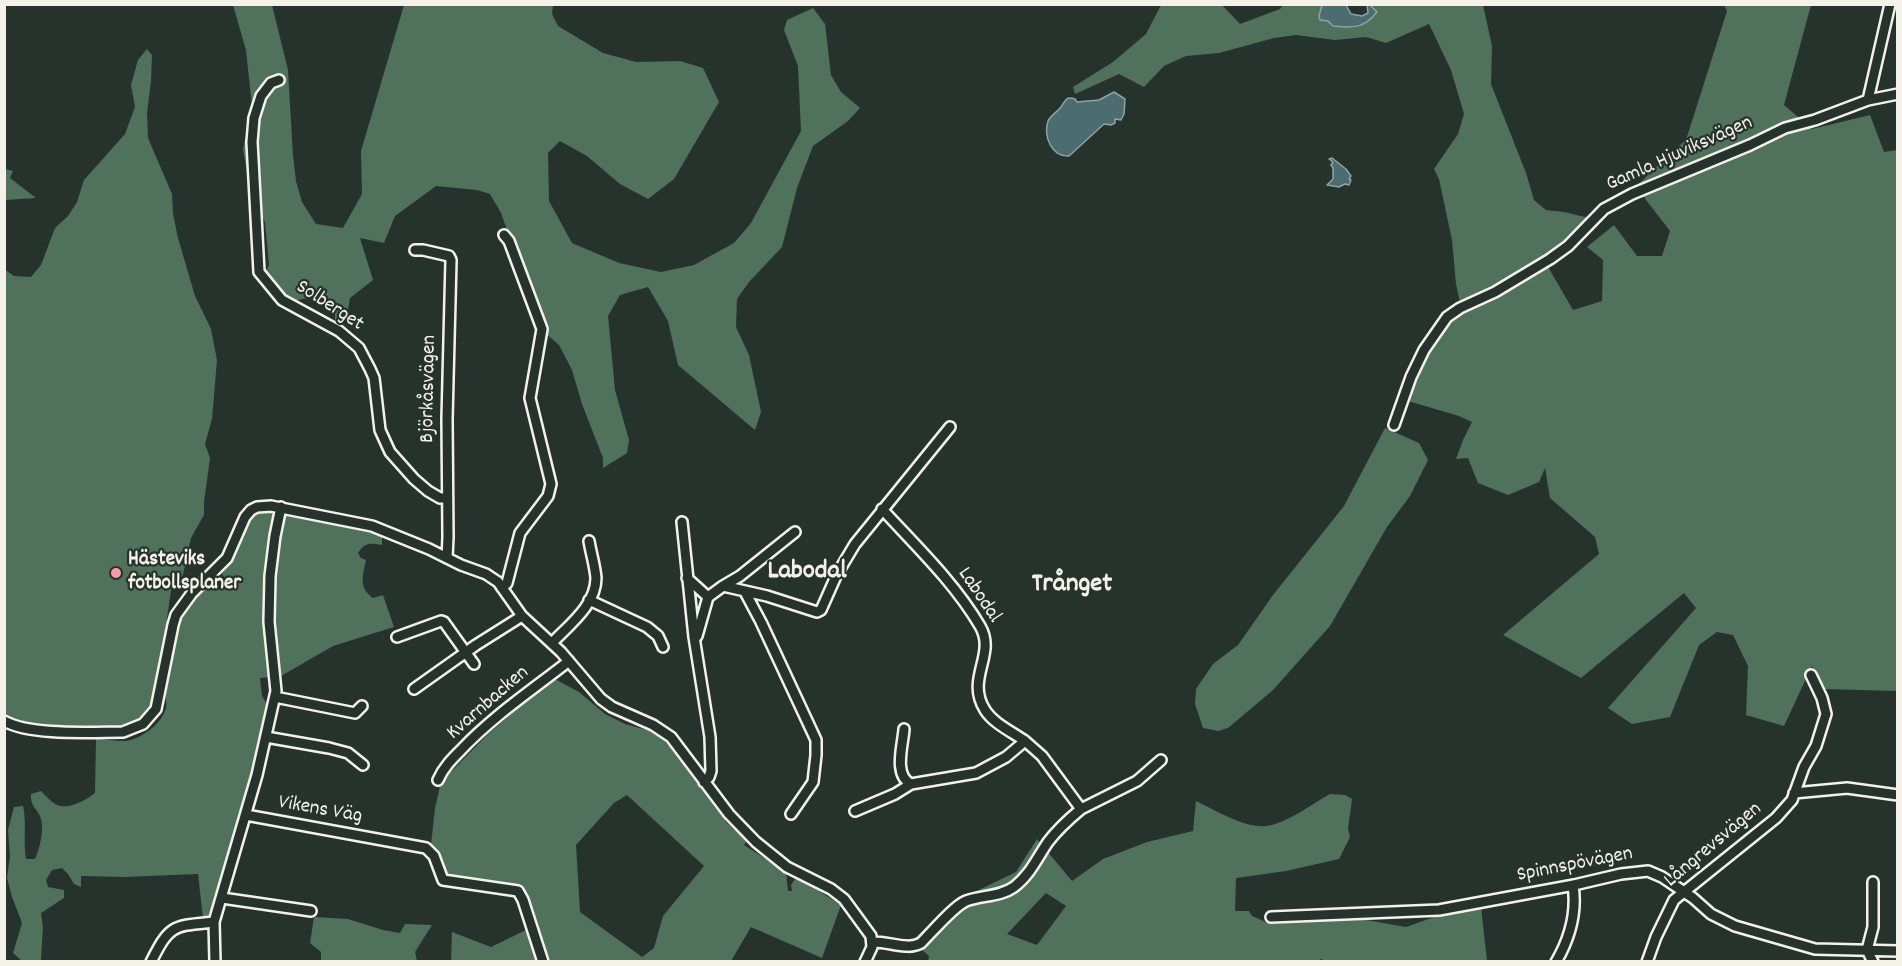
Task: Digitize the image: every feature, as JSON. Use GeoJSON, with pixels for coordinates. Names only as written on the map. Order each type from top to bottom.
{"type":"FeatureCollection","features":[{"type":"Feature","properties":{"kind":"street"},"geometry":{"type":"LineString","coordinates":[[1868,100],[1890,4]]}},
{"type":"Feature","properties":{"kind":"street","name":"Solberget"},"geometry":{"type":"LineString","coordinates":[[279,80],[271,83],[261,96],[254,118],[252,142],[259,272],[282,300],[339,331],[358,348],[374,378],[380,430],[390,452],[421,485],[440,498],[447,498]]}},
{"type":"Feature","properties":{"kind":"street","name":"Gamla Hjuviksvägen"},"geometry":{"type":"LineString","coordinates":[[1394,425],[1411,377],[1424,350],[1447,317],[1454,311],[1495,292],[1551,259],[1568,246],[1598,214],[1622,199],[1750,146],[1785,128],[1815,120],[1868,100],[1898,94]]}},
{"type":"Feature","properties":{"kind":"street"},"geometry":{"type":"LineString","coordinates":[[502,588],[507,583],[520,533],[548,496],[551,484],[530,398],[542,329],[526,284],[504,235]]}},
{"type":"Feature","properties":{"kind":"street","name":"Björkåsvägen"},"geometry":{"type":"LineString","coordinates":[[415,250],[449,256],[451,260],[447,558]]}},
{"type":"Feature","properties":{"kind":"street"},"geometry":{"type":"LineString","coordinates":[[723,586],[767,596],[817,612],[821,610],[845,559],[882,509],[950,427]]}},
{"type":"Feature","properties":{"kind":"street"},"geometry":{"type":"LineString","coordinates":[[4,722],[19,728],[34,730],[123,732],[143,724],[156,708],[176,615],[192,593],[227,558],[245,517],[251,510],[264,505],[281,507],[372,526],[408,539],[486,574],[498,582],[522,616],[552,643],[593,690],[612,707],[671,737],[737,825],[787,867],[831,889],[844,899],[870,933],[871,952],[865,962]]}},
{"type":"Feature","properties":{"kind":"street","name":"Vikens Väg"},"geometry":{"type":"LineString","coordinates":[[215,962],[214,922],[246,815],[275,698],[276,685],[269,622],[270,576],[281,507]]}},
{"type":"Feature","properties":{"kind":"street","name":"Labodal"},"geometry":{"type":"LineString","coordinates":[[882,509],[946,579],[980,626],[987,641],[978,681],[981,702],[990,716],[1042,756],[1081,809]]}},
{"type":"Feature","properties":{"kind":"street"},"geometry":{"type":"LineString","coordinates":[[682,522],[694,637],[710,736],[711,771],[704,782]]}},
{"type":"Feature","properties":{"kind":"street"},"geometry":{"type":"LineString","coordinates":[[694,637],[697,636],[708,597],[740,576],[795,532]]}},
{"type":"Feature","properties":{"kind":"street"},"geometry":{"type":"LineString","coordinates":[[552,643],[585,608],[595,587],[596,579],[589,541]]}},
{"type":"Feature","properties":{"kind":"street"},"geometry":{"type":"LineString","coordinates":[[687,578],[708,597]]}},
{"type":"Feature","properties":{"kind":"street"},"geometry":{"type":"LineString","coordinates":[[745,592],[761,621],[816,740],[813,782],[791,814]]}},
{"type":"Feature","properties":{"kind":"street"},"geometry":{"type":"LineString","coordinates":[[589,600],[647,627],[658,636],[663,647]]}},
{"type":"Feature","properties":{"kind":"street"},"geometry":{"type":"LineString","coordinates":[[414,689],[465,652],[522,616]]}},
{"type":"Feature","properties":{"kind":"street","name":"Kvarnbacken"},"geometry":{"type":"LineString","coordinates":[[397,637],[441,621],[444,622],[474,664]]}},
{"type":"Feature","properties":{"kind":"street","name":"Kvarnbacken"},"geometry":{"type":"LineString","coordinates":[[438,780],[449,763],[471,738],[507,707],[568,661]]}},
{"type":"Feature","properties":{"kind":"street","name":"Långrevsvägen"},"geometry":{"type":"LineString","coordinates":[[1647,962],[1674,900],[1776,818],[1792,800],[1804,767],[1816,746],[1826,714],[1822,698],[1811,675]]}},
{"type":"Feature","properties":{"kind":"street"},"geometry":{"type":"LineString","coordinates":[[275,698],[355,713],[362,706]]}},
{"type":"Feature","properties":{"kind":"street"},"geometry":{"type":"LineString","coordinates":[[904,729],[901,773],[910,784]]}},
{"type":"Feature","properties":{"kind":"street"},"geometry":{"type":"LineString","coordinates":[[266,737],[348,753],[363,765]]}},
{"type":"Feature","properties":{"kind":"street"},"geometry":{"type":"LineString","coordinates":[[855,812],[895,794],[910,784],[976,773],[1006,757],[1025,741]]}},
{"type":"Feature","properties":{"kind":"street"},"geometry":{"type":"LineString","coordinates":[[872,942],[915,946],[921,943],[963,902],[992,896],[1013,888],[1026,876],[1058,830],[1081,809],[1137,781],[1161,760]]}},
{"type":"Feature","properties":{"kind":"street"},"geometry":{"type":"LineString","coordinates":[[1794,793],[1847,788],[1898,795]]}},
{"type":"Feature","properties":{"kind":"street","name":"Vikens Väg"},"geometry":{"type":"LineString","coordinates":[[246,815],[426,848],[434,856],[443,880],[518,891],[524,900],[543,962]]}},
{"type":"Feature","properties":{"kind":"street","name":"Spinnspövägen"},"geometry":{"type":"LineString","coordinates":[[1271,917],[1439,910],[1573,885],[1621,873],[1648,871],[1684,891],[1711,914],[1735,926],[1815,949],[1898,951]]}},
{"type":"Feature","properties":{"kind":"street"},"geometry":{"type":"LineString","coordinates":[[1873,962],[1867,950],[1873,927],[1874,882]]}},
{"type":"Feature","properties":{"kind":"street"},"geometry":{"type":"LineString","coordinates":[[1556,962],[1568,937],[1575,907],[1573,885]]}},
{"type":"Feature","properties":{"kind":"street"},"geometry":{"type":"LineString","coordinates":[[222,898],[311,911]]}},
{"type":"Feature","properties":{"kind":"street"},"geometry":{"type":"LineString","coordinates":[[151,962],[160,944],[173,928],[185,924],[214,922]]}},
{"type":"Feature","properties":{"kind":"green space"},"geometry":{"type":"Polygon","coordinates":[[[233,5],[272,5],[288,70],[293,155],[296,181],[302,202],[316,224],[343,228],[362,194],[361,151],[404,5],[553,5],[552,14],[558,26],[603,53],[636,62],[680,61],[703,68],[719,102],[674,179],[648,199],[620,184],[587,156],[560,141],[548,153],[549,201],[572,243],[619,263],[661,272],[694,265],[734,243],[751,223],[801,131],[798,66],[784,30],[787,20],[813,8],[825,24],[831,75],[841,92],[860,108],[848,121],[813,146],[797,188],[782,247],[749,282],[737,299],[736,327],[749,355],[761,412],[755,430],[678,365],[668,321],[648,287],[620,295],[608,316],[615,390],[629,440],[627,453],[603,468],[603,458],[582,404],[572,370],[559,345],[544,332],[501,213],[490,194],[477,190],[436,186],[395,216],[384,243],[360,238],[373,280],[350,298],[348,310],[339,329],[335,323],[335,308],[326,300],[316,297],[294,301],[283,295],[264,275],[269,265],[265,222],[250,191],[243,149],[252,107],[246,50],[233,5]]]}},
{"type":"Feature","properties":{"kind":"green space"},"geometry":{"type":"Polygon","coordinates":[[[1161,5],[1222,5],[1240,24],[1280,9],[1283,5],[1322,5],[1319,16],[1334,24],[1356,27],[1364,24],[1377,12],[1370,5],[1483,5],[1492,46],[1491,84],[1526,173],[1534,200],[1546,210],[1589,218],[1565,244],[1544,260],[1573,310],[1602,301],[1603,260],[1587,247],[1614,225],[1637,256],[1662,256],[1670,231],[1646,200],[1638,185],[1686,140],[1727,11],[1724,5],[1811,5],[1784,105],[1812,129],[1870,115],[1884,152],[1897,150],[1897,691],[1824,689],[1812,666],[1784,726],[1746,715],[1748,666],[1733,635],[1717,632],[1699,645],[1670,717],[1632,724],[1608,708],[1696,608],[1684,593],[1581,678],[1503,635],[1599,554],[1595,537],[1550,498],[1545,468],[1539,482],[1508,495],[1478,483],[1468,458],[1456,459],[1472,422],[1408,401],[1422,363],[1432,345],[1456,316],[1460,303],[1452,240],[1439,179],[1434,169],[1458,134],[1464,114],[1451,70],[1429,24],[1386,43],[1366,37],[1335,40],[1296,35],[1274,38],[1219,53],[1186,56],[1164,66],[1144,87],[1119,74],[1075,94],[1073,87],[1113,62],[1146,34],[1161,5]]]}},
{"type":"Feature","properties":{"kind":"green space"},"geometry":{"type":"Polygon","coordinates":[[[147,49],[152,55],[147,113],[148,138],[172,194],[178,238],[195,296],[211,329],[217,360],[212,419],[205,444],[210,458],[204,515],[191,538],[183,575],[179,582],[172,584],[167,618],[169,625],[152,709],[140,721],[121,729],[28,727],[5,716],[4,269],[14,276],[31,277],[41,265],[55,228],[68,216],[77,202],[84,180],[125,134],[135,107],[131,85],[138,60],[147,49]]]}},
{"type":"Feature","properties":{"kind":"green space"},"geometry":{"type":"Polygon","coordinates":[[[5,169],[13,171],[10,178],[36,198],[5,200],[5,169]]]}},
{"type":"Feature","properties":{"kind":"green space"},"geometry":{"type":"Polygon","coordinates":[[[1385,428],[1419,443],[1428,460],[1410,496],[1387,527],[1330,626],[1273,690],[1228,728],[1218,731],[1203,728],[1195,704],[1196,689],[1213,664],[1238,645],[1273,595],[1344,506],[1385,428]]]}},
{"type":"Feature","properties":{"kind":"green space"},"geometry":{"type":"Polygon","coordinates":[[[267,511],[309,517],[382,534],[382,545],[368,544],[358,553],[366,560],[363,586],[373,598],[383,595],[394,627],[333,646],[281,676],[260,678],[262,696],[268,706],[249,795],[215,913],[209,920],[203,918],[198,874],[81,876],[81,887],[74,884],[62,868],[52,870],[46,880],[48,887],[64,890],[64,898],[41,913],[43,927],[41,960],[22,961],[13,953],[22,923],[7,878],[10,856],[8,830],[14,807],[23,806],[26,859],[35,859],[42,827],[40,816],[31,801],[31,794],[41,791],[57,805],[62,806],[77,804],[87,799],[95,793],[96,738],[130,740],[150,730],[160,720],[166,708],[167,673],[173,641],[181,616],[190,601],[203,588],[212,582],[218,587],[226,580],[222,574],[236,550],[243,529],[252,518],[267,511]]]}},
{"type":"Feature","properties":{"kind":"green space"},"geometry":{"type":"Polygon","coordinates":[[[553,678],[579,692],[605,714],[625,724],[655,732],[668,744],[727,823],[747,841],[744,845],[786,872],[788,891],[792,891],[791,885],[795,879],[803,881],[841,905],[822,958],[751,927],[731,961],[451,961],[452,932],[491,947],[528,929],[516,897],[436,882],[431,845],[435,808],[441,782],[488,734],[553,678]],[[627,795],[614,803],[576,845],[580,912],[642,957],[654,948],[663,916],[704,866],[627,795]]]}},
{"type":"Feature","properties":{"kind":"green space"},"geometry":{"type":"Polygon","coordinates":[[[1330,794],[1345,795],[1352,799],[1348,829],[1350,837],[1339,859],[1286,871],[1236,878],[1235,911],[1249,911],[1252,916],[1270,924],[1355,918],[1406,927],[1437,916],[1481,907],[1487,961],[1331,962],[1320,959],[1319,962],[928,962],[929,956],[912,941],[950,904],[1016,872],[1037,839],[1072,881],[1103,859],[1147,842],[1193,831],[1196,801],[1240,822],[1267,826],[1291,817],[1330,794]],[[1046,893],[1007,934],[1037,945],[1066,906],[1046,893]]]}},
{"type":"Feature","properties":{"kind":"green space"},"geometry":{"type":"Polygon","coordinates":[[[314,917],[348,919],[400,933],[405,924],[432,925],[415,952],[417,961],[321,961],[321,952],[310,943],[314,917]]]}},
{"type":"Feature","properties":{"kind":"water"},"geometry":{"type":"Polygon","coordinates":[[[1322,5],[1346,5],[1351,14],[1362,16],[1368,13],[1367,5],[1370,5],[1377,12],[1367,22],[1357,26],[1333,26],[1328,21],[1320,20],[1322,5]]]}},
{"type":"Feature","properties":{"kind":"water"},"geometry":{"type":"Polygon","coordinates":[[[1114,92],[1125,99],[1124,114],[1121,120],[1115,119],[1115,123],[1111,125],[1104,124],[1069,156],[1054,150],[1048,139],[1048,121],[1067,99],[1072,98],[1077,102],[1099,100],[1114,92]]]}},
{"type":"Feature","properties":{"kind":"water"},"geometry":{"type":"Polygon","coordinates":[[[1332,158],[1351,176],[1349,185],[1339,187],[1327,185],[1333,179],[1331,165],[1333,162],[1329,159],[1332,158]]]}},
{"type":"Feature","properties":{"kind":"place","name":"Hästeviks fotbollsplaner"},"geometry":{"type":"Point","coordinates":[116,573]}},
{"type":"Feature","properties":{"kind":"district","name":"Labodal"},"geometry":{"type":"Point","coordinates":[807,573]}},
{"type":"Feature","properties":{"kind":"district","name":"Trånget"},"geometry":{"type":"Point","coordinates":[1072,586]}}]}
